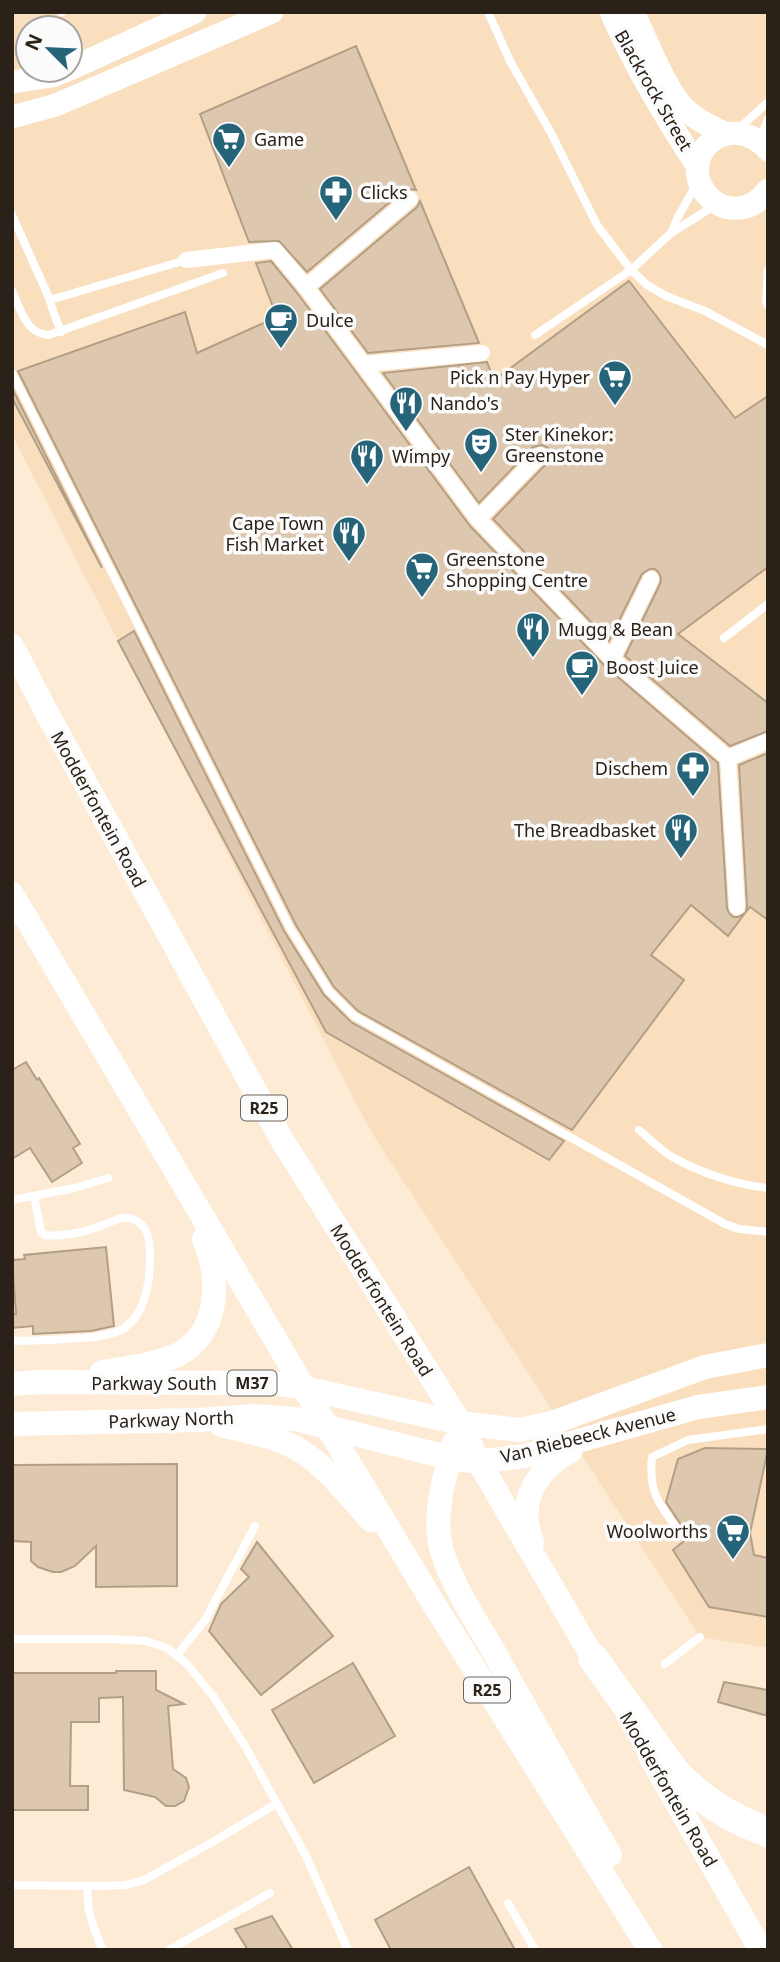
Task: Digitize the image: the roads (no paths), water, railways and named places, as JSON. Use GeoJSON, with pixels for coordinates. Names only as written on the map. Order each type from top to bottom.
{"type":"FeatureCollection","features":[{"type":"Feature","properties":{"kind":"highway"},"geometry":{"type":"LineString","coordinates":[[593,1658],[687,1786],[726,1814],[768,1832]]}},
{"type":"Feature","properties":{"kind":"main road","name":"Modderfontein Road"},"geometry":{"type":"LineString","coordinates":[[12,646],[282,1140],[460,1423],[479,1462],[761,1950]]}},
{"type":"Feature","properties":{"kind":"main road","name":"R25"},"geometry":{"type":"LineString","coordinates":[[13,898],[405,1556],[650,1950]]}},
{"type":"Feature","properties":{"kind":"main road"},"geometry":{"type":"LineString","coordinates":[[40,1382],[129,1367],[178,1354],[196,1340],[209,1320],[215,1284],[208,1249],[134,1101]]}},
{"type":"Feature","properties":{"kind":"main road","name":"Van Riebeeck Avenue"},"geometry":{"type":"LineString","coordinates":[[460,1423],[519,1430],[538,1427],[705,1367],[768,1355]]}},
{"type":"Feature","properties":{"kind":"main road","name":"Parkway South"},"geometry":{"type":"LineString","coordinates":[[12,1384],[255,1382],[304,1388],[460,1423]]}},
{"type":"Feature","properties":{"kind":"main road","name":"Van Riebeeck Avenue"},"geometry":{"type":"LineString","coordinates":[[328,1428],[450,1458],[479,1462],[525,1455],[698,1407],[768,1397]]}},
{"type":"Feature","properties":{"kind":"main road","name":"Parkway North"},"geometry":{"type":"LineString","coordinates":[[12,1424],[198,1420],[254,1416],[296,1419],[328,1428]]}},
{"type":"Feature","properties":{"kind":"main road"},"geometry":{"type":"LineString","coordinates":[[198,1420],[272,1437],[307,1454],[326,1470],[405,1556]]}},
{"type":"Feature","properties":{"kind":"main road"},"geometry":{"type":"LineString","coordinates":[[460,1423],[440,1500],[440,1541],[444,1559],[479,1626],[664,1950]]}},
{"type":"Feature","properties":{"kind":"main road"},"geometry":{"type":"LineString","coordinates":[[537,1559],[526,1520],[531,1493],[545,1469],[557,1458],[596,1435]]}},
{"type":"Feature","properties":{"kind":"street"},"geometry":{"type":"LineString","coordinates":[[12,84],[15,99],[12,116],[56,105],[272,12]]}},
{"type":"Feature","properties":{"kind":"street","name":"Blackrock Street"},"geometry":{"type":"LineString","coordinates":[[611,12],[639,72],[699,174],[708,197],[717,204]]}},
{"type":"Feature","properties":{"kind":"street","name":"Blackrock Street"},"geometry":{"type":"LineString","coordinates":[[633,12],[668,86],[680,104],[706,125],[731,133],[765,137]]}},
{"type":"Feature","properties":{"kind":"street"},"geometry":{"type":"LineString","coordinates":[[84,62],[190,14]]}},
{"type":"Feature","properties":{"kind":"street"},"geometry":{"type":"LineString","coordinates":[[699,174],[703,151],[711,141],[731,133]]}},
{"type":"Feature","properties":{"kind":"street"},"geometry":{"type":"LineString","coordinates":[[306,287],[410,199]]}},
{"type":"Feature","properties":{"kind":"street"},"geometry":{"type":"LineString","coordinates":[[717,204],[740,208],[762,201]]}},
{"type":"Feature","properties":{"kind":"street"},"geometry":{"type":"LineString","coordinates":[[186,260],[275,250],[306,287],[478,519],[612,659],[728,758],[737,907]]}},
{"type":"Feature","properties":{"kind":"street"},"geometry":{"type":"LineString","coordinates":[[364,364],[482,353]]}},
{"type":"Feature","properties":{"kind":"street"},"geometry":{"type":"LineString","coordinates":[[478,519],[540,455]]}},
{"type":"Feature","properties":{"kind":"street"},"geometry":{"type":"LineString","coordinates":[[612,659],[651,579]]}},
{"type":"Feature","properties":{"kind":"street"},"geometry":{"type":"LineString","coordinates":[[728,758],[768,741]]}},
{"type":"Feature","properties":{"kind":"lane"},"geometry":{"type":"LineString","coordinates":[[488,12],[510,61],[551,132],[597,225],[631,270],[666,296],[705,311],[768,345]]}},
{"type":"Feature","properties":{"kind":"lane"},"geometry":{"type":"LineString","coordinates":[[731,133],[768,102]]}},
{"type":"Feature","properties":{"kind":"lane"},"geometry":{"type":"LineString","coordinates":[[671,233],[699,174]]}},
{"type":"Feature","properties":{"kind":"lane"},"geometry":{"type":"LineString","coordinates":[[535,335],[631,270],[671,233],[717,204]]}},
{"type":"Feature","properties":{"kind":"lane"},"geometry":{"type":"LineString","coordinates":[[12,215],[50,300],[61,332]]}},
{"type":"Feature","properties":{"kind":"lane"},"geometry":{"type":"LineString","coordinates":[[50,300],[186,260]]}},
{"type":"Feature","properties":{"kind":"lane"},"geometry":{"type":"LineString","coordinates":[[768,270],[768,306]]}},
{"type":"Feature","properties":{"kind":"lane"},"geometry":{"type":"LineString","coordinates":[[12,291],[26,323],[42,335],[50,335],[223,273]]}},
{"type":"Feature","properties":{"kind":"lane"},"geometry":{"type":"LineString","coordinates":[[12,373],[290,929],[329,991],[354,1016],[725,1224],[768,1233]]}},
{"type":"Feature","properties":{"kind":"lane"},"geometry":{"type":"LineString","coordinates":[[724,638],[768,604]]}},
{"type":"Feature","properties":{"kind":"lane"},"geometry":{"type":"LineString","coordinates":[[639,1130],[672,1157],[709,1174],[768,1188]]}},
{"type":"Feature","properties":{"kind":"lane"},"geometry":{"type":"LineString","coordinates":[[12,1200],[75,1188],[108,1178]]}},
{"type":"Feature","properties":{"kind":"lane"},"geometry":{"type":"LineString","coordinates":[[12,1341],[53,1341],[117,1332],[134,1319],[146,1297],[150,1257],[149,1240],[144,1226],[127,1218],[96,1228],[61,1235],[45,1235],[38,1222],[34,1196]]}},
{"type":"Feature","properties":{"kind":"lane"},"geometry":{"type":"LineString","coordinates":[[678,1530],[655,1496],[651,1475],[652,1457],[688,1440],[768,1429]]}},
{"type":"Feature","properties":{"kind":"lane"},"geometry":{"type":"LineString","coordinates":[[177,1655],[205,1620],[255,1526]]}},
{"type":"Feature","properties":{"kind":"lane"},"geometry":{"type":"LineString","coordinates":[[665,1664],[700,1637]]}},
{"type":"Feature","properties":{"kind":"lane"},"geometry":{"type":"LineString","coordinates":[[12,1639],[131,1639],[156,1643],[186,1662],[213,1696],[245,1746],[305,1854],[348,1950]]}},
{"type":"Feature","properties":{"kind":"lane"},"geometry":{"type":"LineString","coordinates":[[12,1885],[125,1885],[142,1881],[276,1804]]}},
{"type":"Feature","properties":{"kind":"lane"},"geometry":{"type":"LineString","coordinates":[[88,1885],[86,1898],[103,1950]]}},
{"type":"Feature","properties":{"kind":"lane"},"geometry":{"type":"LineString","coordinates":[[169,1950],[270,1893]]}},
{"type":"Feature","properties":{"kind":"lane"},"geometry":{"type":"LineString","coordinates":[[508,1903],[535,1950]]}},
{"type":"Feature","properties":{"kind":"place","name":"Game"},"geometry":{"type":"Point","coordinates":[229,169]}},
{"type":"Feature","properties":{"kind":"place","name":"Clicks"},"geometry":{"type":"Point","coordinates":[336,222]}},
{"type":"Feature","properties":{"kind":"place","name":"Dulce"},"geometry":{"type":"Point","coordinates":[281,350]}},
{"type":"Feature","properties":{"kind":"place","name":"Pick n Pay Hyper"},"geometry":{"type":"Point","coordinates":[615,407]}},
{"type":"Feature","properties":{"kind":"place","name":"Nando's"},"geometry":{"type":"Point","coordinates":[406,433]}},
{"type":"Feature","properties":{"kind":"place","name":"Ster Kinekor: Greenstone"},"geometry":{"type":"Point","coordinates":[481,474]}},
{"type":"Feature","properties":{"kind":"place","name":"Wimpy"},"geometry":{"type":"Point","coordinates":[367,486]}},
{"type":"Feature","properties":{"kind":"place","name":"Cape Town Fish Market"},"geometry":{"type":"Point","coordinates":[349,563]}},
{"type":"Feature","properties":{"kind":"place","name":"Greenstone Shopping Centre"},"geometry":{"type":"Point","coordinates":[422,599]}},
{"type":"Feature","properties":{"kind":"place","name":"Mugg & Bean"},"geometry":{"type":"Point","coordinates":[533,659]}},
{"type":"Feature","properties":{"kind":"place","name":"Boost Juice"},"geometry":{"type":"Point","coordinates":[582,697]}},
{"type":"Feature","properties":{"kind":"place","name":"Dischem"},"geometry":{"type":"Point","coordinates":[693,798]}},
{"type":"Feature","properties":{"kind":"place","name":"The Breadbasket"},"geometry":{"type":"Point","coordinates":[681,860]}},
{"type":"Feature","properties":{"kind":"place","name":"Woolworths"},"geometry":{"type":"Point","coordinates":[733,1561]}}]}
